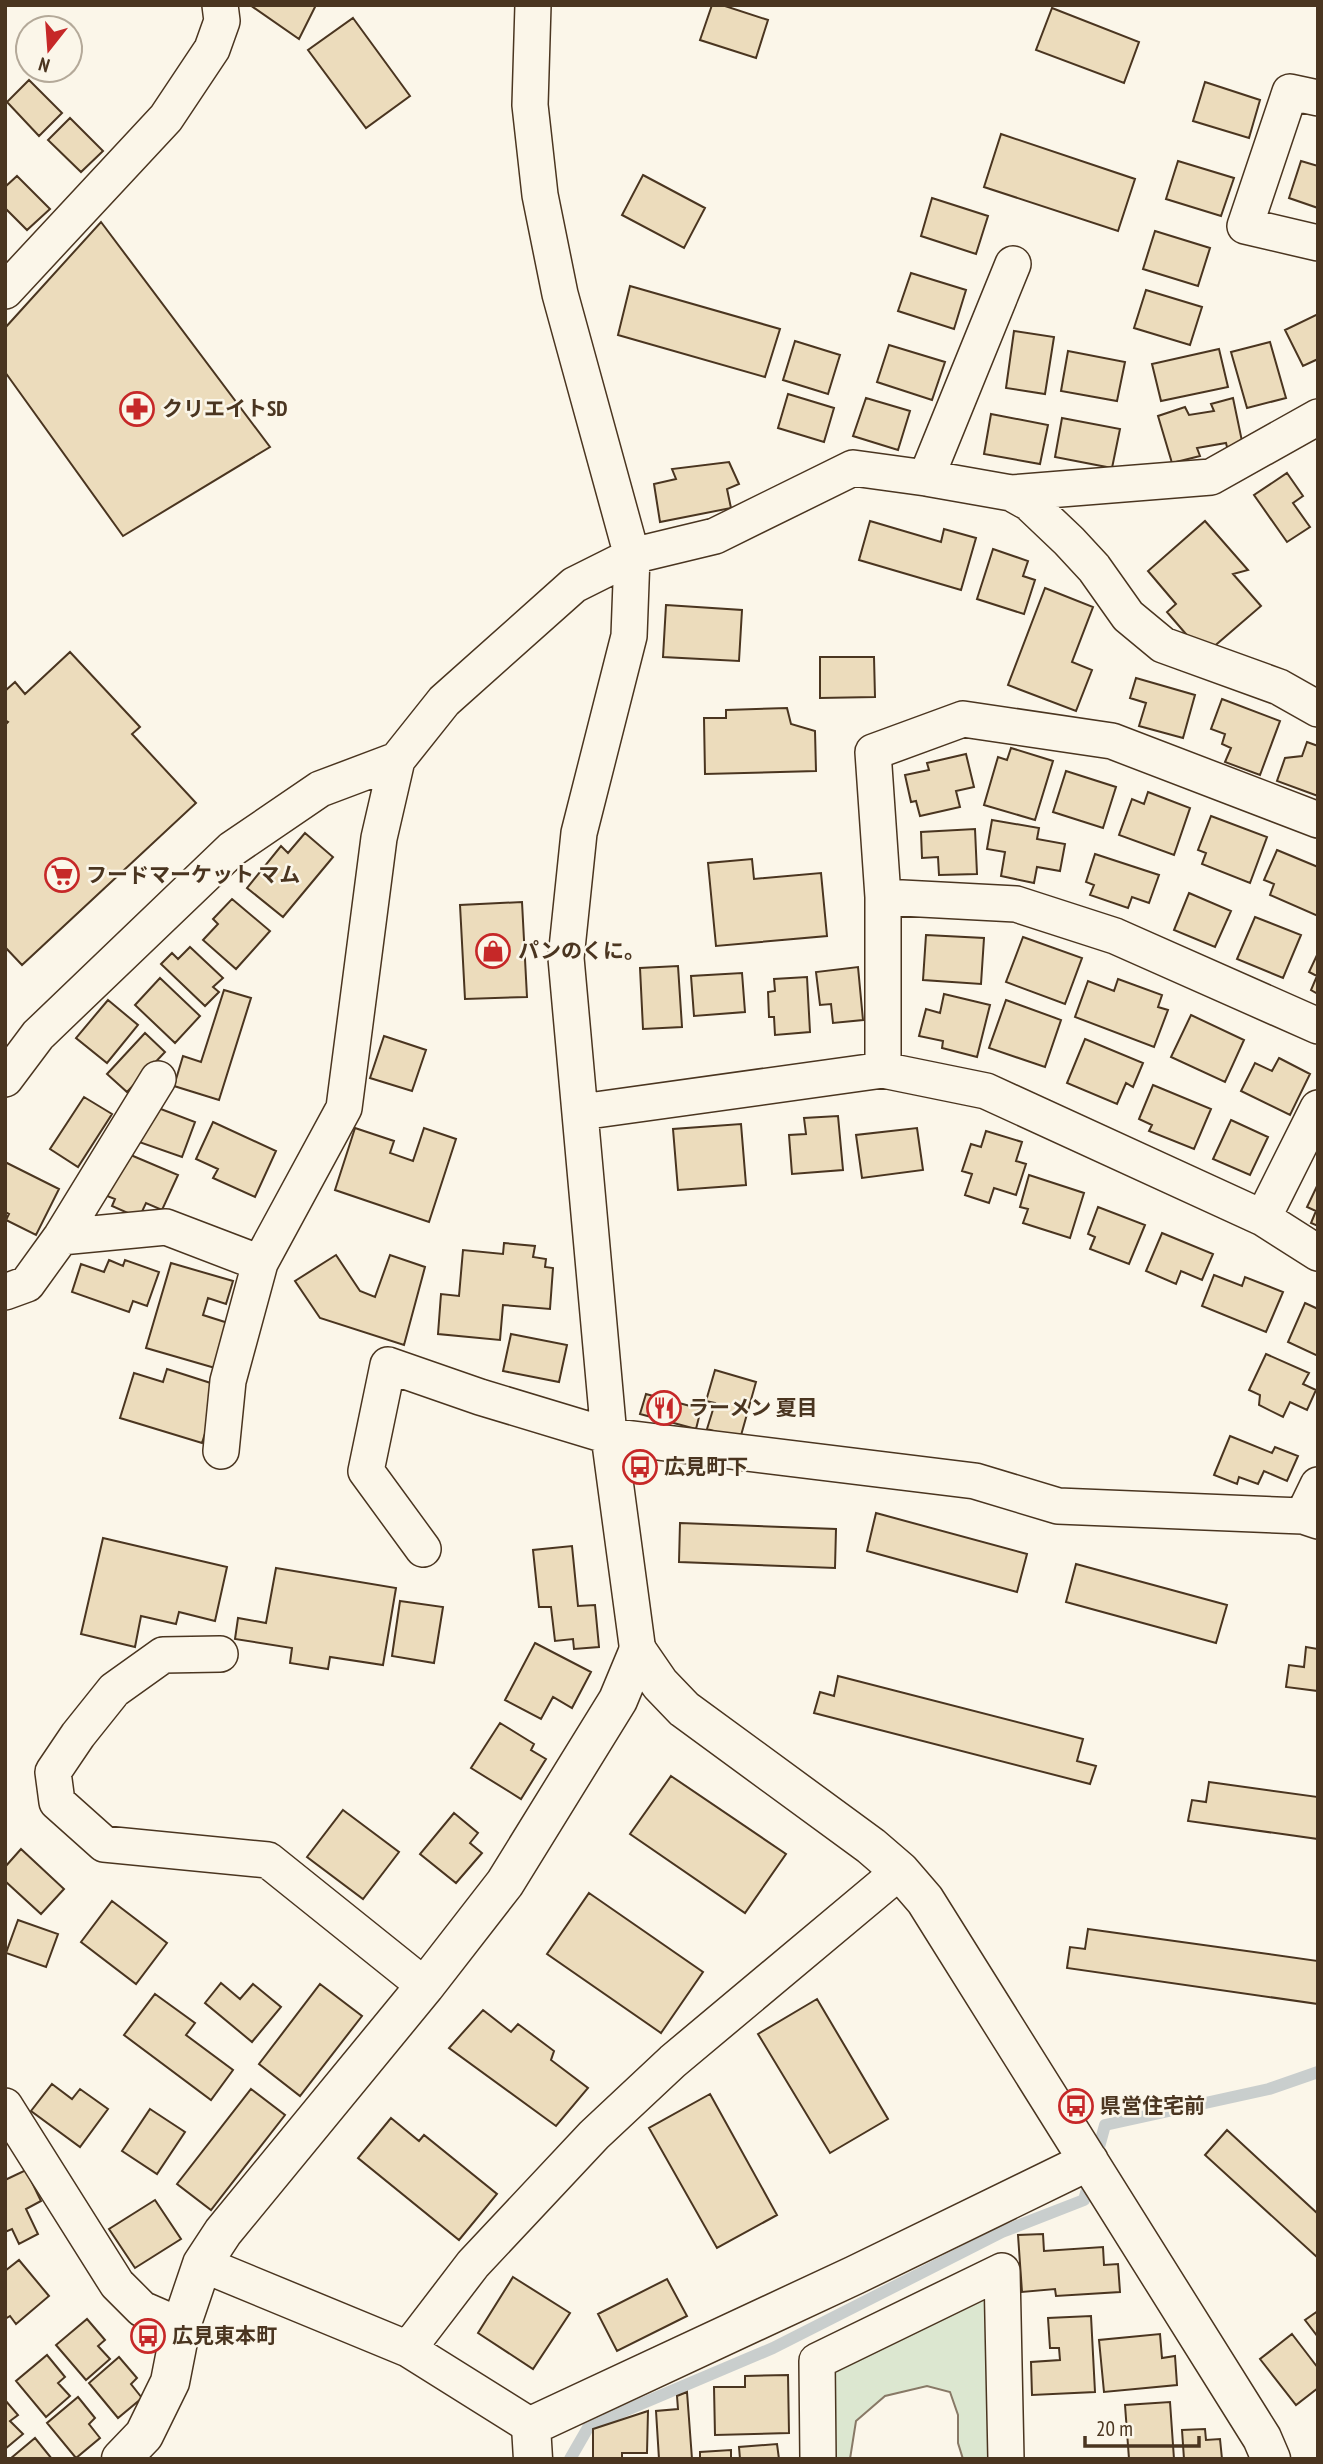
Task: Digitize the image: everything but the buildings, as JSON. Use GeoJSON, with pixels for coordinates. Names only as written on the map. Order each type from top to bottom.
{"type":"FeatureCollection","features":[{"type":"Feature","properties":{"kind":"street"},"geometry":{"type":"LineString","coordinates":[[5,291],[166,118],[212,49],[222,21],[220,5]]}},
{"type":"Feature","properties":{"kind":"street"},"geometry":{"type":"LineString","coordinates":[[533,5],[530,105],[540,195],[560,294],[632,556],[629,636],[579,833],[566,958],[609,1436],[638,1652],[660,1684],[684,1709],[870,1846],[900,1871],[925,1900],[1262,2438],[1271,2459]]}},
{"type":"Feature","properties":{"kind":"street"},"geometry":{"type":"LineString","coordinates":[[1318,98],[1290,92],[1245,226],[1318,243]]}},
{"type":"Feature","properties":{"kind":"street"},"geometry":{"type":"LineString","coordinates":[[926,478],[1013,264]]}},
{"type":"Feature","properties":{"kind":"street"},"geometry":{"type":"LineString","coordinates":[[221,1451],[228,1381],[260,1263],[344,1108],[379,838],[397,760],[443,701],[574,585],[632,556],[715,536],[853,468],[1011,493],[1211,477],[1318,417]]}},
{"type":"Feature","properties":{"kind":"street"},"geometry":{"type":"LineString","coordinates":[[1011,493],[1029,503],[1069,541],[1094,568],[1128,616],[1163,645],[1279,687],[1318,709]]}},
{"type":"Feature","properties":{"kind":"street"},"geometry":{"type":"LineString","coordinates":[[883,1070],[883,897],[873,752],[964,719],[1112,741],[1318,820]]}},
{"type":"Feature","properties":{"kind":"street"},"geometry":{"type":"LineString","coordinates":[[5,1079],[38,1035],[232,849],[320,789],[397,760]]}},
{"type":"Feature","properties":{"kind":"street"},"geometry":{"type":"LineString","coordinates":[[883,897],[1016,904],[1115,936],[1318,1026]]}},
{"type":"Feature","properties":{"kind":"street"},"geometry":{"type":"LineString","coordinates":[[581,1112],[883,1070],[986,1090],[1263,1218],[1318,1253]]}},
{"type":"Feature","properties":{"kind":"street"},"geometry":{"type":"LineString","coordinates":[[5,1292],[27,1284],[61,1237],[158,1079]]}},
{"type":"Feature","properties":{"kind":"street"},"geometry":{"type":"LineString","coordinates":[[1263,1218],[1318,1108]]}},
{"type":"Feature","properties":{"kind":"street"},"geometry":{"type":"LineString","coordinates":[[61,1237],[166,1227],[260,1263]]}},
{"type":"Feature","properties":{"kind":"street"},"geometry":{"type":"LineString","coordinates":[[423,1549],[366,1471],[388,1365],[609,1436],[975,1481],[1058,1506],[1313,1507]]}},
{"type":"Feature","properties":{"kind":"street"},"geometry":{"type":"LineString","coordinates":[[121,2459],[144,2435],[170,2382],[181,2326],[202,2264],[223,2232],[425,1986],[505,1883],[618,1700],[638,1652]]}},
{"type":"Feature","properties":{"kind":"street"},"geometry":{"type":"LineString","coordinates":[[220,1654],[163,1655],[114,1690],[53,1772],[57,1802],[104,1844],[268,1860],[425,1986]]}},
{"type":"Feature","properties":{"kind":"street"},"geometry":{"type":"LineString","coordinates":[[408,2349],[473,2264],[593,2135],[673,2061],[900,1871]]}},
{"type":"Feature","properties":{"kind":"street"},"geometry":{"type":"LineString","coordinates":[[5,2106],[117,2284],[142,2309],[181,2326]]}},
{"type":"Feature","properties":{"kind":"street"},"geometry":{"type":"LineString","coordinates":[[202,2264],[408,2349],[532,2442],[855,2275],[1089,2161]]}},
{"type":"Feature","properties":{"kind":"street"},"geometry":{"type":"LineString","coordinates":[[818,2459],[817,2361],[1002,2271],[1006,2459]]}},
{"type":"Feature","properties":{"kind":"green space"},"geometry":{"type":"Polygon","coordinates":[[[989,2285],[997,2459],[963,2459],[958,2443],[958,2415],[950,2392],[927,2386],[885,2396],[856,2421],[850,2459],[825,2459],[827,2368],[989,2285]]]}},
{"type":"Feature","properties":{"kind":"waterway"},"geometry":{"type":"LineString","coordinates":[[1096,2158],[1105,2125],[1269,2089],[1318,2072]]}},
{"type":"Feature","properties":{"kind":"waterway"},"geometry":{"type":"LineString","coordinates":[[570,2459],[589,2426],[773,2348],[1002,2232],[1084,2200],[1090,2179]]}},
{"type":"Feature","properties":{"kind":"place","name":"クリエイトSD"},"geometry":{"type":"Point","coordinates":[137,409]}},
{"type":"Feature","properties":{"kind":"place","name":"フードマーケット マム"},"geometry":{"type":"Point","coordinates":[62,875]}},
{"type":"Feature","properties":{"kind":"place","name":"パンのくに。"},"geometry":{"type":"Point","coordinates":[493,951]}},
{"type":"Feature","properties":{"kind":"place","name":"ラーメン 夏目"},"geometry":{"type":"Point","coordinates":[664,1408]}},
{"type":"Feature","properties":{"kind":"place","name":"広見町下"},"geometry":{"type":"Point","coordinates":[640,1467]}},
{"type":"Feature","properties":{"kind":"place","name":"県営住宅前"},"geometry":{"type":"Point","coordinates":[1076,2106]}},
{"type":"Feature","properties":{"kind":"place","name":"広見東本町"},"geometry":{"type":"Point","coordinates":[148,2336]}}]}
